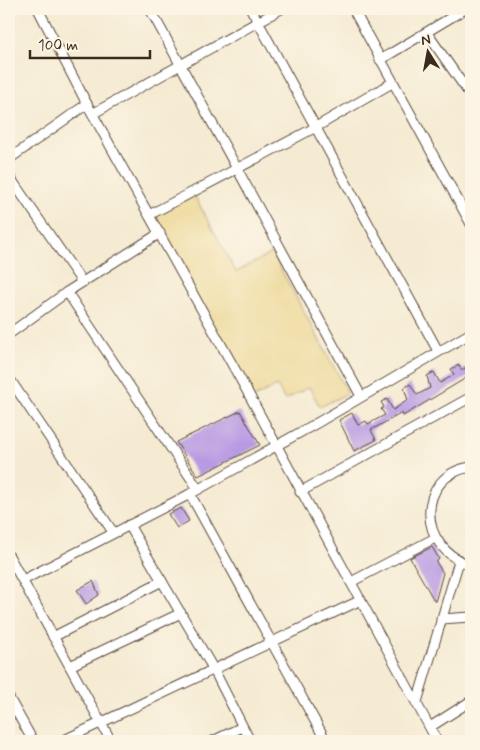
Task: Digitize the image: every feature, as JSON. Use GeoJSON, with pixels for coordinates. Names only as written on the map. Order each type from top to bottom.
{"type":"FeatureCollection","features":[{"type":"Feature","properties":{"kind":"street"},"geometry":{"type":"LineString","coordinates":[[38,9],[87,104],[94,113],[160,233],[437,741]]}},
{"type":"Feature","properties":{"kind":"street"},"geometry":{"type":"LineString","coordinates":[[150,9],[361,396]]}},
{"type":"Feature","properties":{"kind":"street"},"geometry":{"type":"LineString","coordinates":[[251,9],[438,351]]}},
{"type":"Feature","properties":{"kind":"street"},"geometry":{"type":"LineString","coordinates":[[94,113],[257,20],[281,9]]}},
{"type":"Feature","properties":{"kind":"street"},"geometry":{"type":"LineString","coordinates":[[353,9],[471,224]]}},
{"type":"Feature","properties":{"kind":"street"},"geometry":{"type":"LineString","coordinates":[[380,60],[466,9]]}},
{"type":"Feature","properties":{"kind":"street"},"geometry":{"type":"LineString","coordinates":[[427,33],[471,96]]}},
{"type":"Feature","properties":{"kind":"street"},"geometry":{"type":"LineString","coordinates":[[149,215],[316,127],[392,83]]}},
{"type":"Feature","properties":{"kind":"street"},"geometry":{"type":"LineString","coordinates":[[9,159],[87,104]]}},
{"type":"Feature","properties":{"kind":"street"},"geometry":{"type":"LineString","coordinates":[[9,176],[82,282]]}},
{"type":"Feature","properties":{"kind":"street"},"geometry":{"type":"LineString","coordinates":[[9,334],[67,292],[160,233]]}},
{"type":"Feature","properties":{"kind":"street"},"geometry":{"type":"LineString","coordinates":[[67,292],[194,491],[326,741]]}},
{"type":"Feature","properties":{"kind":"street"},"geometry":{"type":"LineString","coordinates":[[23,580],[194,491],[471,334]]}},
{"type":"Feature","properties":{"kind":"street"},"geometry":{"type":"LineString","coordinates":[[9,378],[113,532]]}},
{"type":"Feature","properties":{"kind":"street"},"geometry":{"type":"LineString","coordinates":[[300,492],[422,426],[471,397]]}},
{"type":"Feature","properties":{"kind":"street"},"geometry":{"type":"LineString","coordinates":[[471,466],[456,471],[437,489],[429,513],[435,538],[445,552],[459,561],[471,564]]}},
{"type":"Feature","properties":{"kind":"street"},"geometry":{"type":"LineString","coordinates":[[129,526],[214,670],[250,741]]}},
{"type":"Feature","properties":{"kind":"street"},"geometry":{"type":"LineString","coordinates":[[351,582],[435,538]]}},
{"type":"Feature","properties":{"kind":"street"},"geometry":{"type":"LineString","coordinates":[[9,556],[111,741]]}},
{"type":"Feature","properties":{"kind":"street"},"geometry":{"type":"LineString","coordinates":[[417,702],[459,561]]}},
{"type":"Feature","properties":{"kind":"street"},"geometry":{"type":"LineString","coordinates":[[53,637],[162,580]]}},
{"type":"Feature","properties":{"kind":"street"},"geometry":{"type":"LineString","coordinates":[[62,741],[361,600]]}},
{"type":"Feature","properties":{"kind":"street"},"geometry":{"type":"LineString","coordinates":[[70,666],[181,613]]}},
{"type":"Feature","properties":{"kind":"street"},"geometry":{"type":"LineString","coordinates":[[441,618],[471,617]]}},
{"type":"Feature","properties":{"kind":"street"},"geometry":{"type":"LineString","coordinates":[[9,698],[33,741]]}},
{"type":"Feature","properties":{"kind":"street"},"geometry":{"type":"LineString","coordinates":[[430,726],[471,701]]}},
{"type":"Feature","properties":{"kind":"street"},"geometry":{"type":"LineString","coordinates":[[213,741],[242,727]]}},
{"type":"Feature","properties":{"kind":"sand"},"geometry":{"type":"Polygon","coordinates":[[[193,193],[236,272],[272,253],[348,393],[320,407],[309,387],[285,400],[277,386],[250,400],[151,216],[193,193]]]}},
{"type":"Feature","properties":{"kind":"building"},"geometry":{"type":"Polygon","coordinates":[[[471,364],[471,375],[403,416],[402,413],[371,430],[376,440],[354,451],[339,420],[352,413],[358,425],[366,421],[368,424],[385,415],[381,409],[384,407],[381,402],[387,399],[393,410],[408,400],[404,388],[410,384],[417,395],[430,388],[427,376],[434,372],[440,383],[454,375],[451,369],[459,365],[462,370],[471,364]]]}},
{"type":"Feature","properties":{"kind":"building"},"geometry":{"type":"Polygon","coordinates":[[[240,411],[260,445],[198,476],[176,442],[240,411]]]}},
{"type":"Feature","properties":{"kind":"building"},"geometry":{"type":"Polygon","coordinates":[[[181,508],[189,521],[177,528],[168,514],[181,508]]]}},
{"type":"Feature","properties":{"kind":"building"},"geometry":{"type":"Polygon","coordinates":[[[432,547],[439,559],[436,562],[443,573],[435,602],[410,558],[432,547]]]}},
{"type":"Feature","properties":{"kind":"building"},"geometry":{"type":"Polygon","coordinates":[[[93,581],[99,595],[86,604],[77,590],[93,581]]]}}]}
